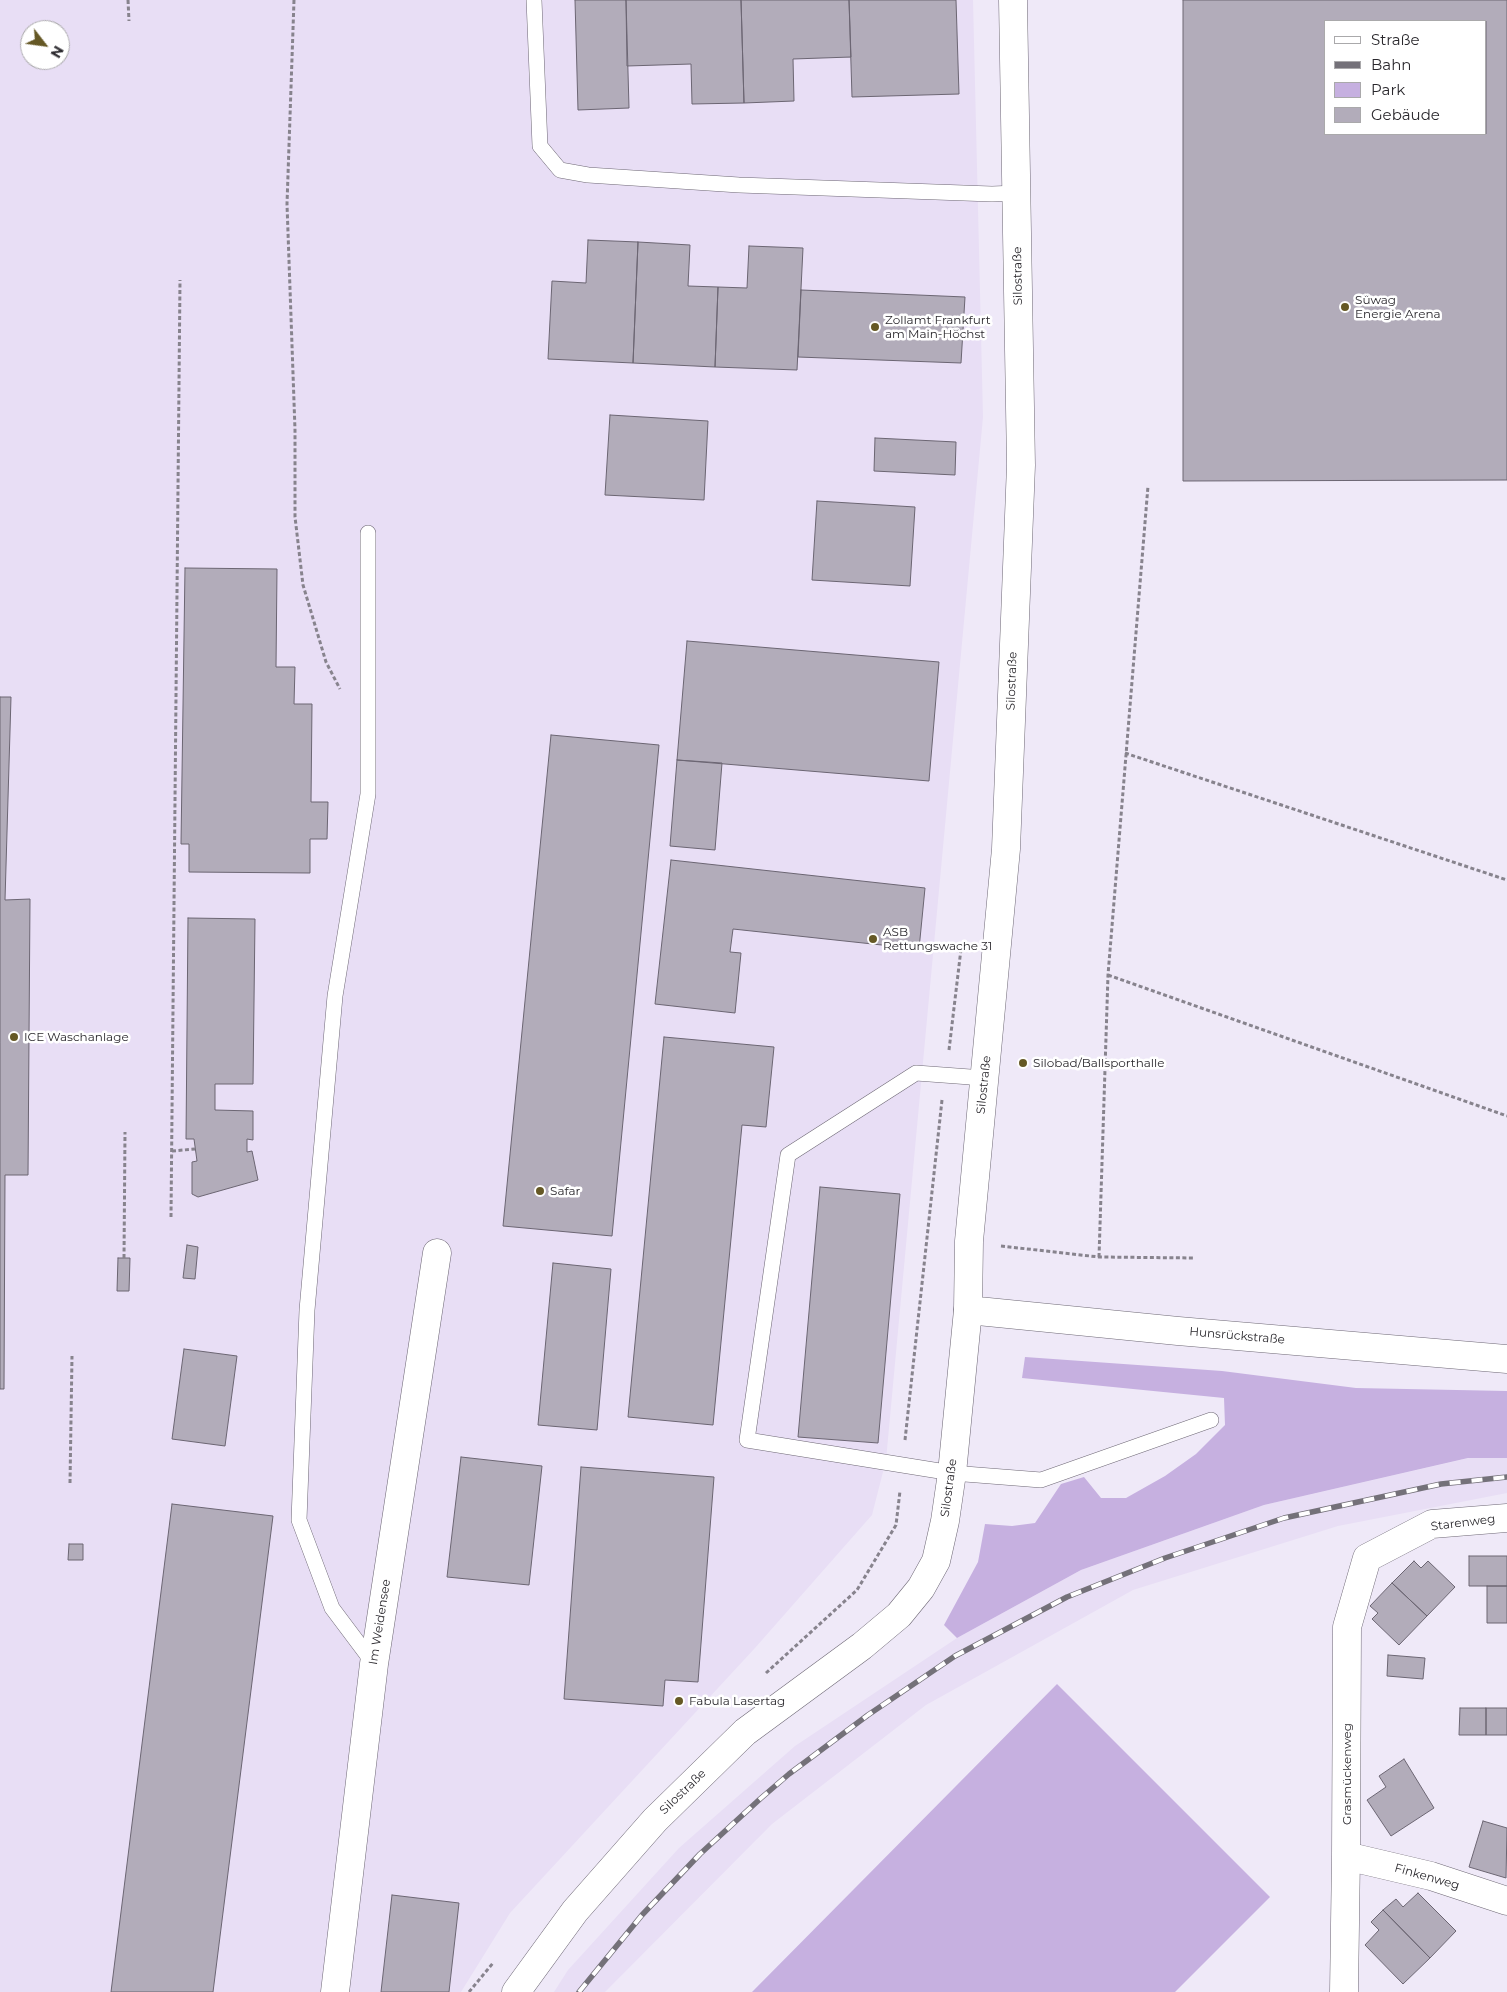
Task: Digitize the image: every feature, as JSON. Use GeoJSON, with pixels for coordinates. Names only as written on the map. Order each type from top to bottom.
{"type":"FeatureCollection","features":[{"type":"Feature","properties":{"kind":"street","name":"Silostraße"},"geometry":{"type":"LineString","coordinates":[[516,1992],[575,1911],[654,1820],[745,1732],[862,1646],[899,1615],[921,1588],[936,1561],[945,1521],[952,1473],[968,1310],[969,1241],[1006,849],[1021,465],[1013,0]]}},
{"type":"Feature","properties":{"kind":"street","name":"Im Weidensee"},"geometry":{"type":"LineString","coordinates":[[335,1992],[374,1664],[437,1253]]}},
{"type":"Feature","properties":{"kind":"street","name":"Hunsrückstraße"},"geometry":{"type":"LineString","coordinates":[[968,1310],[1178,1331],[1507,1359]]}},
{"type":"Feature","properties":{"kind":"street","name":"Starenweg"},"geometry":{"type":"LineString","coordinates":[[1367,1558],[1432,1524],[1507,1518]]}},
{"type":"Feature","properties":{"kind":"street","name":"Grasmückenweg"},"geometry":{"type":"LineString","coordinates":[[1344,1992],[1347,1627],[1367,1558]]}},
{"type":"Feature","properties":{"kind":"street","name":"Finkenweg"},"geometry":{"type":"LineString","coordinates":[[1346,1856],[1431,1876],[1507,1901]]}},
{"type":"Feature","properties":{"kind":"lane"},"geometry":{"type":"LineString","coordinates":[[534,0],[540,146],[560,170],[588,175],[739,185],[992,194],[1017,193]]}},
{"type":"Feature","properties":{"kind":"lane"},"geometry":{"type":"LineString","coordinates":[[368,533],[368,794],[335,996],[307,1310],[299,1520],[332,1608],[374,1664]]}},
{"type":"Feature","properties":{"kind":"lane"},"geometry":{"type":"LineString","coordinates":[[984,1078],[946,1073],[916,1073],[788,1155],[747,1440],[952,1473],[1040,1480],[1211,1420]]}},
{"type":"Feature","properties":{"kind":"path"},"geometry":{"type":"LineString","coordinates":[[128,0],[129,21]]}},
{"type":"Feature","properties":{"kind":"path"},"geometry":{"type":"LineString","coordinates":[[294,0],[287,204],[295,430],[296,517],[303,585],[326,662],[346,701],[368,729]]}},
{"type":"Feature","properties":{"kind":"path"},"geometry":{"type":"LineString","coordinates":[[171,1217],[180,280]]}},
{"type":"Feature","properties":{"kind":"path"},"geometry":{"type":"LineString","coordinates":[[1099,1257],[1108,975],[1148,486]]}},
{"type":"Feature","properties":{"kind":"path"},"geometry":{"type":"LineString","coordinates":[[1125,752],[1507,880]]}},
{"type":"Feature","properties":{"kind":"path"},"geometry":{"type":"LineString","coordinates":[[1108,975],[1507,1116]]}},
{"type":"Feature","properties":{"kind":"path"},"geometry":{"type":"LineString","coordinates":[[124,1258],[125,1132]]}},
{"type":"Feature","properties":{"kind":"path"},"geometry":{"type":"LineString","coordinates":[[172,1151],[195,1149]]}},
{"type":"Feature","properties":{"kind":"path"},"geometry":{"type":"LineString","coordinates":[[969,1241],[1099,1257],[1195,1258]]}},
{"type":"Feature","properties":{"kind":"path"},"geometry":{"type":"LineString","coordinates":[[70,1484],[72,1356]]}},
{"type":"Feature","properties":{"kind":"shaded area"},"geometry":{"type":"Polygon","coordinates":[[[0,0],[973,0],[983,417],[886,1460],[872,1515],[755,1648],[510,1913],[461,1992],[0,1992],[0,0]]]}},
{"type":"Feature","properties":{"kind":"shaded area"},"geometry":{"type":"Polygon","coordinates":[[[1469,1458],[1507,1458],[1507,1493],[1338,1526],[1133,1590],[926,1705],[772,1824],[605,1992],[554,1992],[568,1970],[679,1848],[795,1746],[957,1638],[1081,1570],[1264,1505],[1469,1458]]]}},
{"type":"Feature","properties":{"kind":"green space"},"geometry":{"type":"Polygon","coordinates":[[[1025,1357],[1222,1371],[1356,1388],[1507,1391],[1507,1458],[1468,1458],[1264,1505],[1081,1570],[957,1638],[944,1625],[978,1562],[985,1524],[1012,1526],[1035,1523],[1061,1484],[1084,1477],[1101,1498],[1126,1498],[1165,1476],[1196,1454],[1225,1425],[1224,1398],[1022,1378],[1025,1357]]]}},
{"type":"Feature","properties":{"kind":"green space"},"geometry":{"type":"Polygon","coordinates":[[[1057,1684],[1270,1897],[1175,1992],[752,1992],[1057,1684]]]}},
{"type":"Feature","properties":{"kind":"building"},"geometry":{"type":"Polygon","coordinates":[[[575,0],[626,0],[629,108],[578,110],[575,0]]]}},
{"type":"Feature","properties":{"kind":"building"},"geometry":{"type":"Polygon","coordinates":[[[626,0],[741,0],[744,103],[692,104],[691,64],[627,66],[626,0]]]}},
{"type":"Feature","properties":{"kind":"building"},"geometry":{"type":"Polygon","coordinates":[[[741,0],[849,0],[851,57],[793,59],[794,101],[744,103],[741,0]]]}},
{"type":"Feature","properties":{"kind":"building"},"geometry":{"type":"Polygon","coordinates":[[[849,0],[956,0],[959,94],[852,97],[849,0]]]}},
{"type":"Feature","properties":{"kind":"building","name":"Süwag Energie Arena"},"geometry":{"type":"Polygon","coordinates":[[[1183,0],[1507,0],[1507,480],[1183,481],[1183,0]]]}},
{"type":"Feature","properties":{"kind":"building"},"geometry":{"type":"Polygon","coordinates":[[[588,240],[638,242],[633,363],[548,359],[552,281],[586,283],[588,240]]]}},
{"type":"Feature","properties":{"kind":"building"},"geometry":{"type":"Polygon","coordinates":[[[638,242],[690,245],[688,286],[718,287],[715,367],[633,363],[638,242]]]}},
{"type":"Feature","properties":{"kind":"building"},"geometry":{"type":"Polygon","coordinates":[[[749,246],[803,248],[797,370],[715,367],[718,287],[747,288],[749,246]]]}},
{"type":"Feature","properties":{"kind":"building"},"geometry":{"type":"Polygon","coordinates":[[[801,290],[965,297],[961,363],[798,357],[801,290]]]}},
{"type":"Feature","properties":{"kind":"building"},"geometry":{"type":"Polygon","coordinates":[[[610,415],[708,421],[704,500],[605,495],[610,415]]]}},
{"type":"Feature","properties":{"kind":"building"},"geometry":{"type":"Polygon","coordinates":[[[875,438],[956,442],[955,475],[874,471],[875,438]]]}},
{"type":"Feature","properties":{"kind":"building"},"geometry":{"type":"Polygon","coordinates":[[[817,501],[915,507],[910,586],[812,580],[817,501]]]}},
{"type":"Feature","properties":{"kind":"building"},"geometry":{"type":"Polygon","coordinates":[[[185,568],[277,569],[276,667],[295,667],[294,704],[312,704],[311,802],[328,802],[327,839],[310,839],[310,873],[189,872],[189,844],[181,844],[185,568]]]}},
{"type":"Feature","properties":{"kind":"building"},"geometry":{"type":"Polygon","coordinates":[[[687,641],[939,662],[929,781],[677,760],[687,641]]]}},
{"type":"Feature","properties":{"kind":"building","name":"ICE Waschanlage"},"geometry":{"type":"Polygon","coordinates":[[[0,697],[11,697],[5,900],[30,899],[28,1175],[5,1175],[4,1389],[0,1389],[0,697]]]}},
{"type":"Feature","properties":{"kind":"building"},"geometry":{"type":"Polygon","coordinates":[[[551,735],[659,745],[612,1236],[503,1226],[551,735]]]}},
{"type":"Feature","properties":{"kind":"building"},"geometry":{"type":"Polygon","coordinates":[[[677,760],[722,763],[715,850],[670,846],[677,760]]]}},
{"type":"Feature","properties":{"kind":"building","name":"ASB Rettungswache 31"},"geometry":{"type":"Polygon","coordinates":[[[671,860],[925,888],[919,949],[733,929],[730,952],[741,953],[735,1013],[655,1004],[671,860]]]}},
{"type":"Feature","properties":{"kind":"building"},"geometry":{"type":"Polygon","coordinates":[[[188,918],[255,919],[253,1084],[215,1084],[215,1110],[253,1111],[253,1140],[247,1139],[247,1152],[252,1151],[258,1180],[198,1197],[192,1194],[192,1162],[197,1161],[194,1139],[186,1139],[188,918]]]}},
{"type":"Feature","properties":{"kind":"building"},"geometry":{"type":"Polygon","coordinates":[[[664,1037],[774,1047],[766,1127],[742,1125],[713,1425],[628,1417],[664,1037]]]}},
{"type":"Feature","properties":{"kind":"building"},"geometry":{"type":"Polygon","coordinates":[[[820,1187],[900,1194],[878,1443],[798,1437],[820,1187]]]}},
{"type":"Feature","properties":{"kind":"building"},"geometry":{"type":"Polygon","coordinates":[[[187,1245],[198,1247],[195,1279],[183,1278],[187,1245]]]}},
{"type":"Feature","properties":{"kind":"building"},"geometry":{"type":"Polygon","coordinates":[[[118,1258],[130,1258],[129,1291],[117,1291],[118,1258]]]}},
{"type":"Feature","properties":{"kind":"building"},"geometry":{"type":"Polygon","coordinates":[[[553,1263],[611,1269],[597,1430],[538,1425],[553,1263]]]}},
{"type":"Feature","properties":{"kind":"building"},"geometry":{"type":"Polygon","coordinates":[[[184,1349],[237,1356],[225,1446],[172,1439],[184,1349]]]}},
{"type":"Feature","properties":{"kind":"building"},"geometry":{"type":"Polygon","coordinates":[[[461,1457],[542,1466],[529,1585],[447,1577],[461,1457]]]}},
{"type":"Feature","properties":{"kind":"building"},"geometry":{"type":"Polygon","coordinates":[[[581,1467],[714,1477],[698,1682],[665,1680],[663,1706],[564,1699],[581,1467]]]}},
{"type":"Feature","properties":{"kind":"building"},"geometry":{"type":"Polygon","coordinates":[[[172,1504],[273,1516],[213,1992],[111,1992],[172,1504]]]}},
{"type":"Feature","properties":{"kind":"building"},"geometry":{"type":"Polygon","coordinates":[[[69,1544],[83,1544],[83,1560],[68,1560],[69,1544]]]}},
{"type":"Feature","properties":{"kind":"building"},"geometry":{"type":"Polygon","coordinates":[[[1469,1556],[1507,1556],[1507,1586],[1469,1586],[1469,1556]]]}},
{"type":"Feature","properties":{"kind":"building"},"geometry":{"type":"Polygon","coordinates":[[[1414,1561],[1421,1568],[1428,1561],[1455,1587],[1427,1616],[1392,1583],[1414,1561]]]}},
{"type":"Feature","properties":{"kind":"building"},"geometry":{"type":"Polygon","coordinates":[[[1392,1583],[1427,1616],[1399,1645],[1372,1619],[1378,1613],[1370,1606],[1392,1583]]]}},
{"type":"Feature","properties":{"kind":"building"},"geometry":{"type":"Polygon","coordinates":[[[1487,1586],[1507,1586],[1507,1623],[1487,1623],[1487,1586]]]}},
{"type":"Feature","properties":{"kind":"building"},"geometry":{"type":"Polygon","coordinates":[[[1388,1655],[1425,1658],[1423,1679],[1387,1676],[1388,1655]]]}},
{"type":"Feature","properties":{"kind":"building"},"geometry":{"type":"Polygon","coordinates":[[[1460,1708],[1486,1708],[1486,1735],[1459,1735],[1460,1708]]]}},
{"type":"Feature","properties":{"kind":"building"},"geometry":{"type":"Polygon","coordinates":[[[1486,1708],[1507,1708],[1507,1735],[1486,1735],[1486,1708]]]}},
{"type":"Feature","properties":{"kind":"building"},"geometry":{"type":"Polygon","coordinates":[[[1404,1759],[1434,1808],[1391,1836],[1367,1800],[1386,1787],[1379,1776],[1404,1759]]]}},
{"type":"Feature","properties":{"kind":"building"},"geometry":{"type":"Polygon","coordinates":[[[1483,1821],[1507,1828],[1506,1878],[1469,1867],[1483,1821]]]}},
{"type":"Feature","properties":{"kind":"building"},"geometry":{"type":"Polygon","coordinates":[[[1418,1893],[1456,1931],[1430,1958],[1383,1910],[1396,1899],[1403,1907],[1418,1893]]]}},
{"type":"Feature","properties":{"kind":"building"},"geometry":{"type":"Polygon","coordinates":[[[392,1895],[459,1903],[449,1992],[381,1992],[392,1895]]]}},
{"type":"Feature","properties":{"kind":"building"},"geometry":{"type":"Polygon","coordinates":[[[1383,1910],[1430,1958],[1403,1984],[1365,1945],[1379,1930],[1371,1922],[1383,1910]]]}},
{"type":"Feature","properties":{"kind":"railway"},"geometry":{"type":"LineString","coordinates":[[579,1992],[642,1915],[700,1854],[760,1799],[789,1774],[868,1715],[955,1656],[1067,1597],[1165,1558],[1284,1518],[1441,1484],[1507,1477]]}},
{"type":"Feature","properties":{"kind":"place","name":"Süwag Energie Arena"},"geometry":{"type":"Point","coordinates":[1345,307]}},
{"type":"Feature","properties":{"kind":"place","name":"Zollamt Frankfurt am Main-Höchst"},"geometry":{"type":"Point","coordinates":[875,327]}},
{"type":"Feature","properties":{"kind":"place","name":"ASB Rettungswache 31"},"geometry":{"type":"Point","coordinates":[873,939]}},
{"type":"Feature","properties":{"kind":"place","name":"ICE Waschanlage"},"geometry":{"type":"Point","coordinates":[14,1037]}},
{"type":"Feature","properties":{"kind":"place","name":"Silobad/Ballsporthalle"},"geometry":{"type":"Point","coordinates":[1023,1063]}},
{"type":"Feature","properties":{"kind":"place","name":"Safar"},"geometry":{"type":"Point","coordinates":[540,1191]}},
{"type":"Feature","properties":{"kind":"place","name":"Fabula Lasertag"},"geometry":{"type":"Point","coordinates":[679,1701]}}]}
